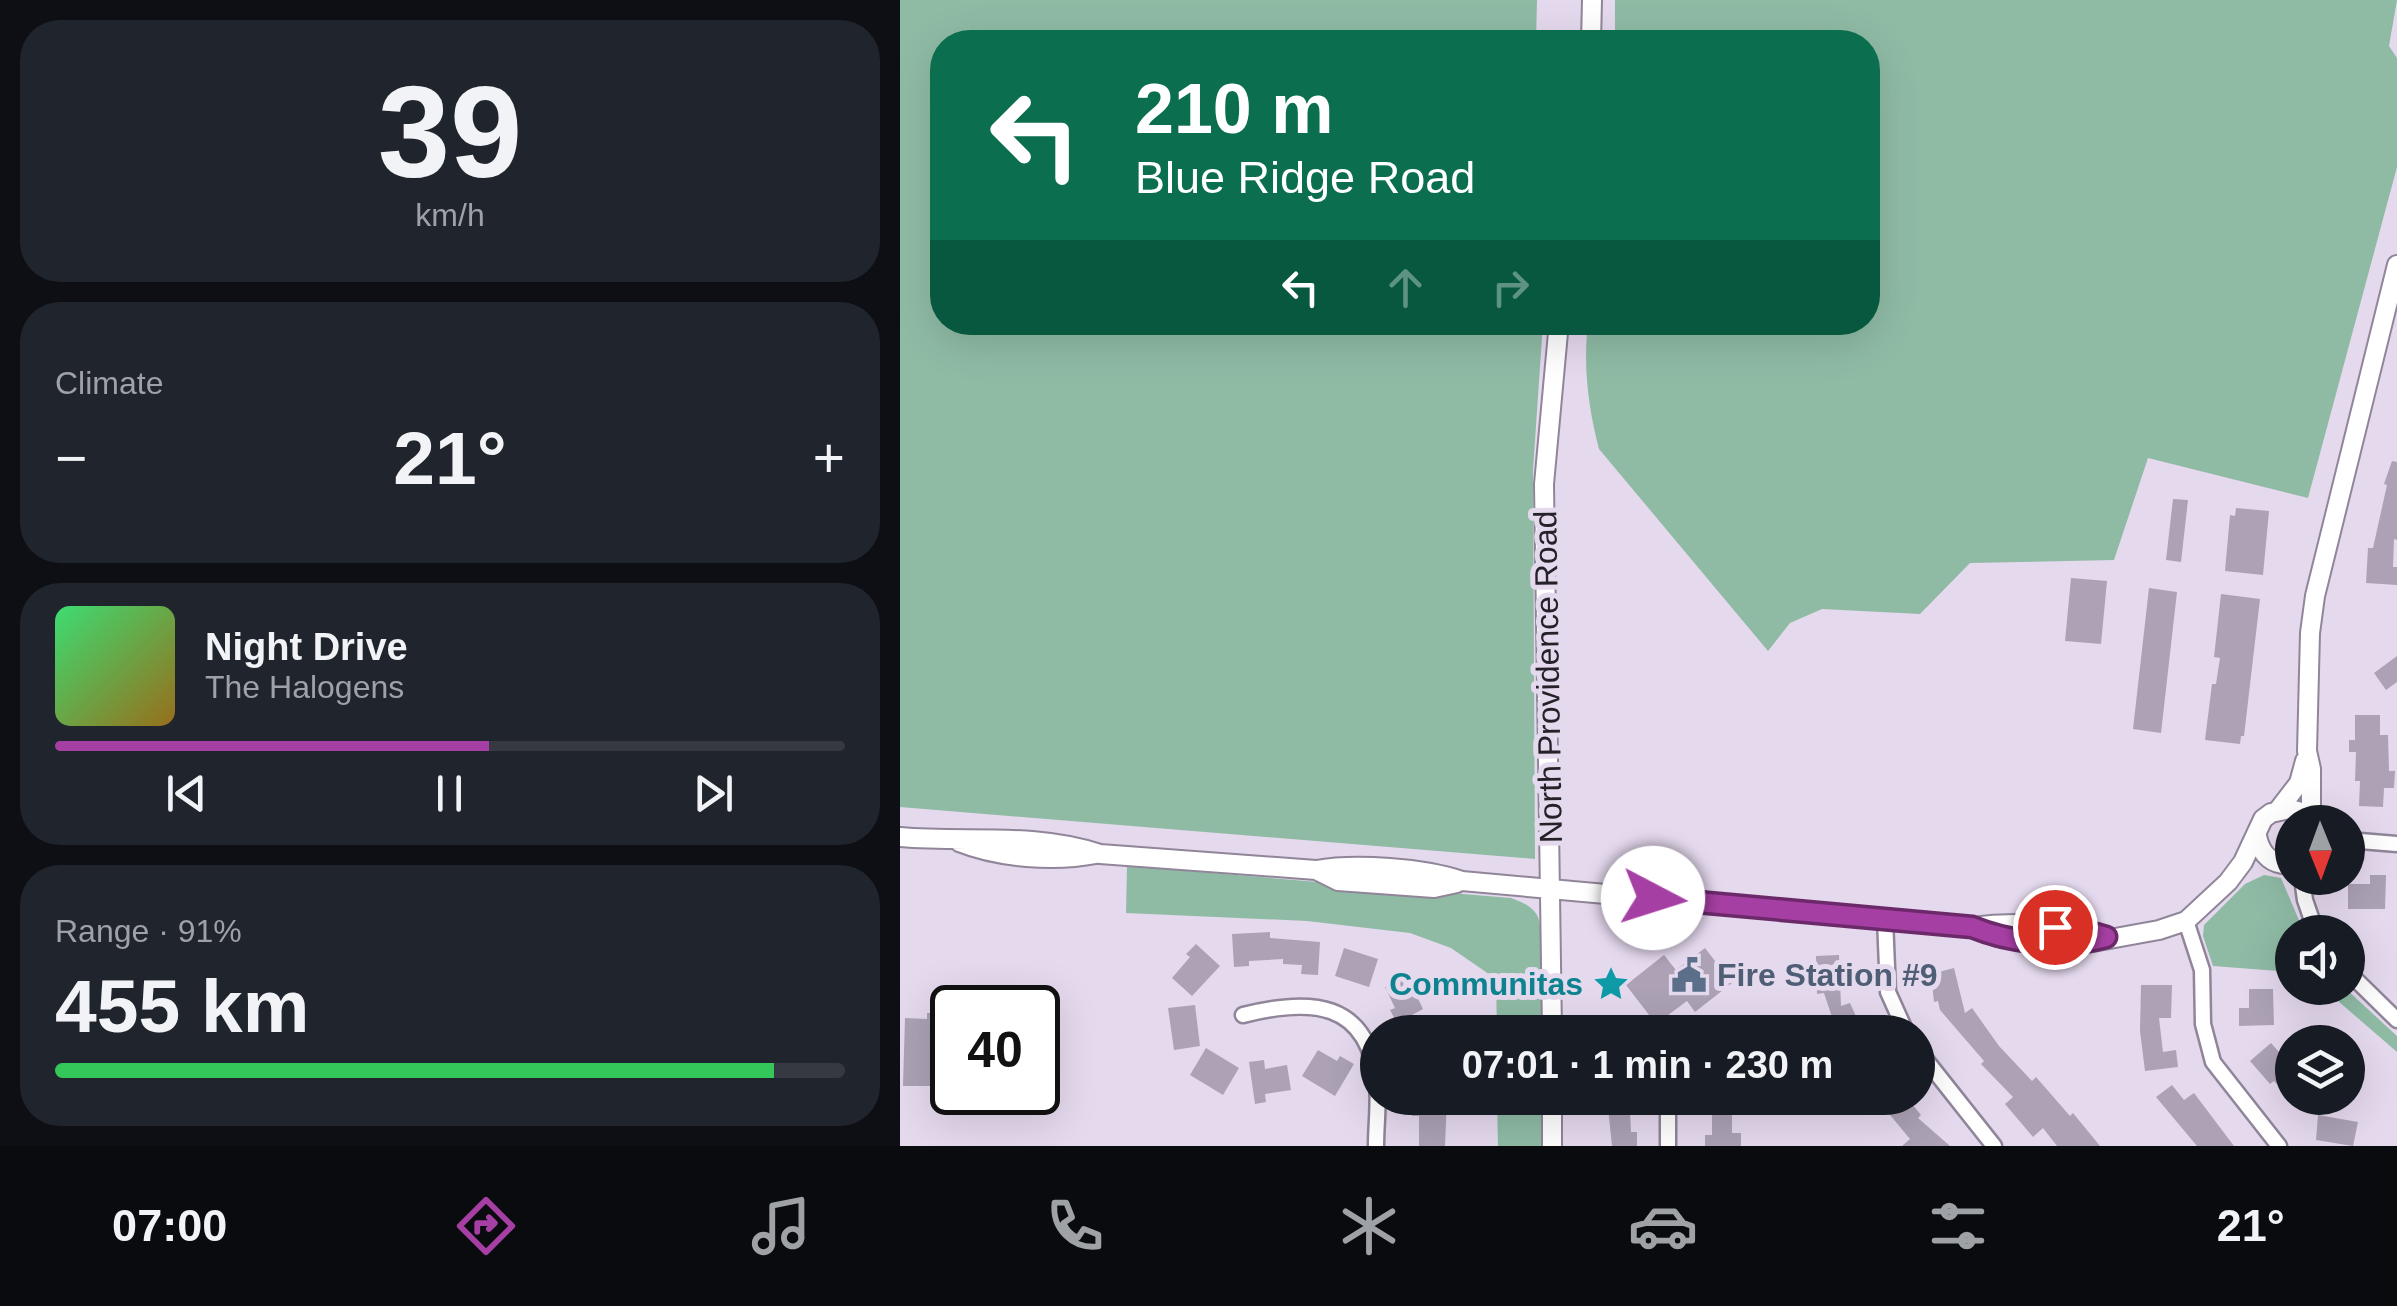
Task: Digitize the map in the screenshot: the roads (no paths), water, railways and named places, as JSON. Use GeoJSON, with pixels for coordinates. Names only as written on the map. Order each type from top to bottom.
{"type":"FeatureCollection","features":[{"type":"Feature","properties":{"kind":"street"},"geometry":{"type":"LineString","coordinates":[[1591,30],[1592,0]]}},
{"type":"Feature","properties":{"kind":"street"},"geometry":{"type":"LineString","coordinates":[[2310,805],[2310,633],[2315,596],[2397,264]]}},
{"type":"Feature","properties":{"kind":"street","name":"North Providence Road"},"geometry":{"type":"LineString","coordinates":[[1552,1015],[1544,484],[1558,335]]}},
{"type":"Feature","properties":{"kind":"street"},"geometry":{"type":"LineString","coordinates":[[2282,805],[2299,783],[2308,751]]}},
{"type":"Feature","properties":{"kind":"street"},"geometry":{"type":"LineString","coordinates":[[900,837],[959,842],[982,851],[1073,859],[1100,854],[1316,870],[1339,866],[1440,875],[1462,881],[1972,927],[2001,923],[2082,930],[2106,937],[2132,936],[2186,921],[2228,882],[2264,819],[2275,812]]}},
{"type":"Feature","properties":{"kind":"street"},"geometry":{"type":"LineString","coordinates":[[2257,836],[2263,854],[2275,860]]}},
{"type":"Feature","properties":{"kind":"street"},"geometry":{"type":"LineString","coordinates":[[2365,842],[2397,844]]}},
{"type":"Feature","properties":{"kind":"street"},"geometry":{"type":"LineString","coordinates":[[2228,882],[2275,865]]}},
{"type":"Feature","properties":{"kind":"street"},"geometry":{"type":"LineString","coordinates":[[2301,895],[2310,915]]}},
{"type":"Feature","properties":{"kind":"street"},"geometry":{"type":"LineString","coordinates":[[2304,895],[2304,900]]}},
{"type":"Feature","properties":{"kind":"street"},"geometry":{"type":"LineString","coordinates":[[1885,919],[1888,992],[1898,1015]]}},
{"type":"Feature","properties":{"kind":"street"},"geometry":{"type":"LineString","coordinates":[[2186,921],[2202,970],[2203,1024],[2212,1062],[2279,1146]]}},
{"type":"Feature","properties":{"kind":"street"},"geometry":{"type":"LineString","coordinates":[[2365,989],[2397,1020]]}},
{"type":"Feature","properties":{"kind":"street"},"geometry":{"type":"LineString","coordinates":[[1242,1015],[1274,1007],[1334,1010],[1358,1027],[1370,1052],[1377,1084],[1376,1146]]}},
{"type":"Feature","properties":{"kind":"street"},"geometry":{"type":"LineString","coordinates":[[1935,1071],[1994,1146]]}},
{"type":"Feature","properties":{"kind":"street"},"geometry":{"type":"LineString","coordinates":[[1552,1115],[1552,1146]]}},
{"type":"Feature","properties":{"kind":"street"},"geometry":{"type":"LineString","coordinates":[[1668,1115],[1668,1146]]}},
{"type":"Feature","properties":{"kind":"place","name":"Fire Station #9"},"geometry":{"type":"Point","coordinates":[1689,975]}},
{"type":"Feature","properties":{"kind":"place","name":"Communitas"},"geometry":{"type":"Point","coordinates":[1611,984]}}]}
